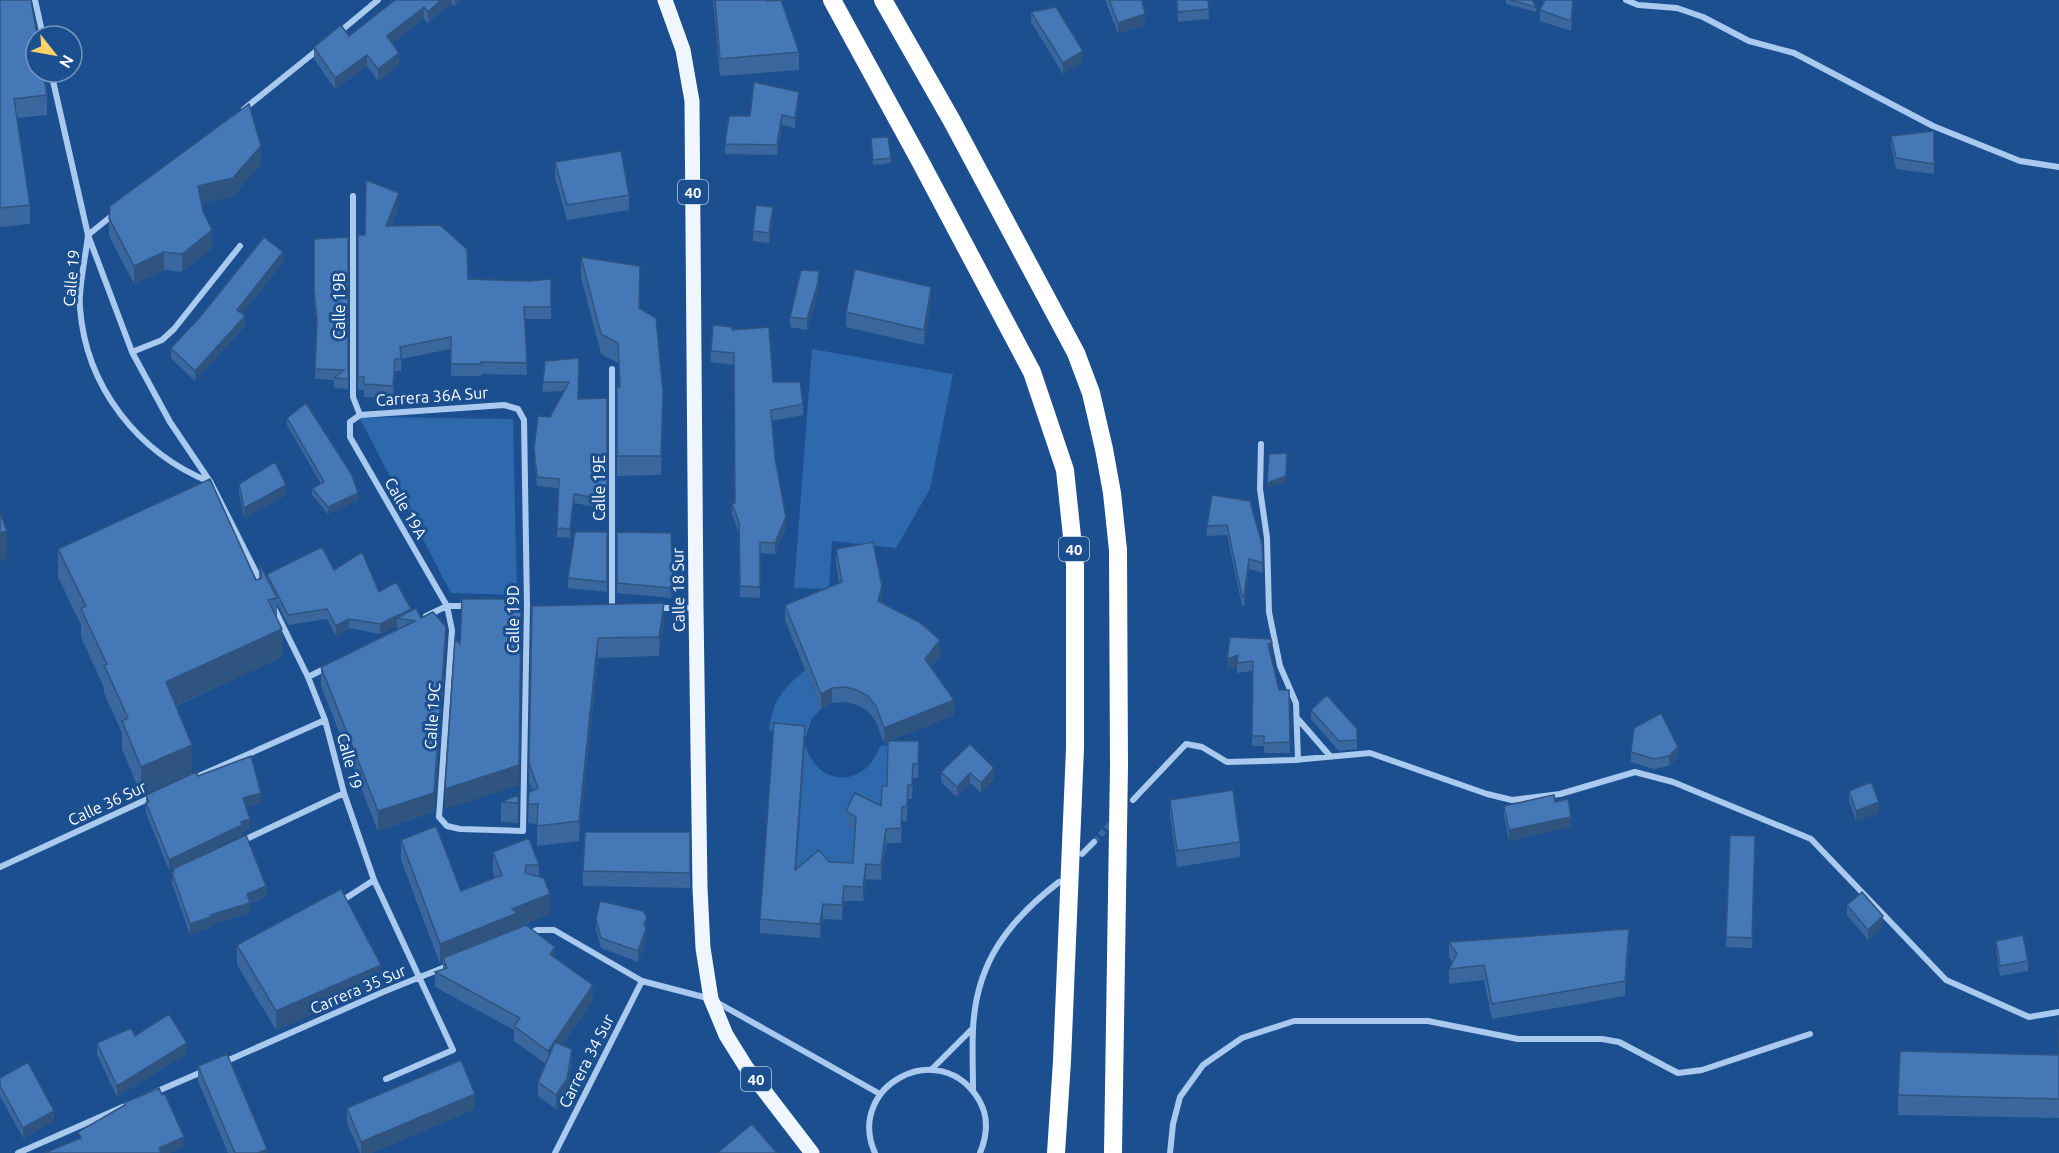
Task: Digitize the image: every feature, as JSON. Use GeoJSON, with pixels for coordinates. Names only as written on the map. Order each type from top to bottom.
{"type":"FeatureCollection","features":[{"type":"Feature","properties":{"kind":"highway","name":"40"},"geometry":{"type":"LineString","coordinates":[[832,0],[1032,372],[1065,470],[1076,565],[1075,748],[1056,1153]]}},
{"type":"Feature","properties":{"kind":"highway"},"geometry":{"type":"LineString","coordinates":[[883,0],[952,121],[1076,353],[1091,393],[1104,449],[1112,493],[1118,550],[1119,766],[1113,1153]]}},
{"type":"Feature","properties":{"kind":"main road","name":"Calle 18 Sur"},"geometry":{"type":"LineString","coordinates":[[664,0],[683,50],[692,101],[696,609],[703,948],[711,999],[726,1035],[746,1067],[812,1153]]}},
{"type":"Feature","properties":{"kind":"street"},"geometry":{"type":"LineString","coordinates":[[35,0],[40,24]]}},
{"type":"Feature","properties":{"kind":"street"},"geometry":{"type":"LineString","coordinates":[[333,37],[378,0]]}},
{"type":"Feature","properties":{"kind":"street"},"geometry":{"type":"LineString","coordinates":[[1626,0],[1638,4],[1677,8],[1703,17],[1749,42],[1794,53],[1933,126],[2020,161],[2059,167]]}},
{"type":"Feature","properties":{"kind":"street"},"geometry":{"type":"LineString","coordinates":[[242,110],[324,44]]}},
{"type":"Feature","properties":{"kind":"street","name":"Calle 19"},"geometry":{"type":"LineString","coordinates":[[54,84],[88,235],[132,352],[170,422],[211,483],[267,596]]}},
{"type":"Feature","properties":{"kind":"street","name":"Calle 19B"},"geometry":{"type":"LineString","coordinates":[[353,196],[353,397],[360,415]]}},
{"type":"Feature","properties":{"kind":"street"},"geometry":{"type":"LineString","coordinates":[[88,235],[124,205]]}},
{"type":"Feature","properties":{"kind":"street","name":"Calle 19"},"geometry":{"type":"LineString","coordinates":[[88,235],[80,306],[87,350],[104,391],[132,431],[161,456],[193,476],[211,483]]}},
{"type":"Feature","properties":{"kind":"street"},"geometry":{"type":"LineString","coordinates":[[132,352],[162,340],[174,329],[240,246]]}},
{"type":"Feature","properties":{"kind":"street","name":"Calle 19E"},"geometry":{"type":"LineString","coordinates":[[612,369],[612,607]]}},
{"type":"Feature","properties":{"kind":"street","name":"Carrera 36A Sur"},"geometry":{"type":"LineString","coordinates":[[350,422],[360,415],[504,405],[518,409]]}},
{"type":"Feature","properties":{"kind":"street","name":"Calle 19D"},"geometry":{"type":"LineString","coordinates":[[518,409],[524,420],[527,606],[523,831]]}},
{"type":"Feature","properties":{"kind":"street","name":"Calle 19A"},"geometry":{"type":"LineString","coordinates":[[350,422],[350,437],[447,606]]}},
{"type":"Feature","properties":{"kind":"street"},"geometry":{"type":"LineString","coordinates":[[1261,444],[1260,489],[1267,538],[1269,612],[1280,666],[1296,703],[1298,760]]}},
{"type":"Feature","properties":{"kind":"street","name":"Calle 19"},"geometry":{"type":"LineString","coordinates":[[273,606],[308,677],[325,720],[344,793],[374,880],[453,1050],[386,1079]]}},
{"type":"Feature","properties":{"kind":"street"},"geometry":{"type":"LineString","coordinates":[[415,622],[447,606],[481,606]]}},
{"type":"Feature","properties":{"kind":"street","name":"Calle 19C"},"geometry":{"type":"LineString","coordinates":[[447,606],[452,630],[439,817],[447,826],[523,831]]}},
{"type":"Feature","properties":{"kind":"street"},"geometry":{"type":"LineString","coordinates":[[516,606],[538,607]]}},
{"type":"Feature","properties":{"kind":"street"},"geometry":{"type":"LineString","coordinates":[[602,607],[624,608]]}},
{"type":"Feature","properties":{"kind":"street"},"geometry":{"type":"LineString","coordinates":[[648,608],[696,609]]}},
{"type":"Feature","properties":{"kind":"street"},"geometry":{"type":"LineString","coordinates":[[308,677],[330,666]]}},
{"type":"Feature","properties":{"kind":"street"},"geometry":{"type":"LineString","coordinates":[[1297,718],[1330,756]]}},
{"type":"Feature","properties":{"kind":"street"},"geometry":{"type":"LineString","coordinates":[[187,782],[325,720]]}},
{"type":"Feature","properties":{"kind":"street"},"geometry":{"type":"LineString","coordinates":[[1134,800],[1186,744],[1202,747],[1227,762],[1298,760],[1370,753],[1487,794],[1512,800],[1560,794],[1635,772],[1673,782],[1812,839],[1946,980],[2029,1017],[2059,1012]]}},
{"type":"Feature","properties":{"kind":"street"},"geometry":{"type":"LineString","coordinates":[[230,846],[344,793]]}},
{"type":"Feature","properties":{"kind":"street","name":"Calle 36 Sur"},"geometry":{"type":"LineString","coordinates":[[0,867],[155,796]]}},
{"type":"Feature","properties":{"kind":"street"},"geometry":{"type":"LineString","coordinates":[[1082,854],[1094,842]]}},
{"type":"Feature","properties":{"kind":"street"},"geometry":{"type":"LineString","coordinates":[[334,905],[374,880]]}},
{"type":"Feature","properties":{"kind":"street"},"geometry":{"type":"LineString","coordinates":[[973,1090],[973,1028],[978,993],[990,960],[1007,930],[1031,903],[1059,882]]}},
{"type":"Feature","properties":{"kind":"street"},"geometry":{"type":"LineString","coordinates":[[526,934],[537,930],[554,930],[642,981],[711,999],[880,1094]]}},
{"type":"Feature","properties":{"kind":"street","name":"Carrera 35 Sur"},"geometry":{"type":"LineString","coordinates":[[147,1096],[462,960]]}},
{"type":"Feature","properties":{"kind":"street","name":"Carrera 34 Sur"},"geometry":{"type":"LineString","coordinates":[[555,1153],[642,981]]}},
{"type":"Feature","properties":{"kind":"street"},"geometry":{"type":"LineString","coordinates":[[1170,1153],[1173,1125],[1180,1097],[1203,1065],[1242,1038],[1294,1021],[1428,1021],[1518,1039],[1602,1039],[1619,1042],[1678,1073],[1702,1070],[1810,1034]]}},
{"type":"Feature","properties":{"kind":"street"},"geometry":{"type":"LineString","coordinates":[[932,1069],[973,1028]]}},
{"type":"Feature","properties":{"kind":"street"},"geometry":{"type":"LineString","coordinates":[[876,1153],[870,1136],[870,1122],[873,1107],[880,1094],[893,1081],[912,1072],[932,1069],[955,1076],[973,1090],[982,1106],[987,1124],[985,1142],[980,1153]]}},
{"type":"Feature","properties":{"kind":"street"},"geometry":{"type":"LineString","coordinates":[[18,1153],[136,1101]]}},
{"type":"Feature","properties":{"kind":"shaded area"},"geometry":{"type":"Polygon","coordinates":[[[812,349],[953,374],[930,489],[896,548],[832,541],[829,589],[794,588],[812,349]]]}},
{"type":"Feature","properties":{"kind":"shaded area"},"geometry":{"type":"Polygon","coordinates":[[[359,417],[513,419],[517,595],[451,593],[359,417]]]}},
{"type":"Feature","properties":{"kind":"shaded area"},"geometry":{"type":"Polygon","coordinates":[[[805,670],[821,709],[812,718],[806,736],[769,730],[773,711],[780,696],[805,670]]]}},
{"type":"Feature","properties":{"kind":"shaded area"},"geometry":{"type":"Polygon","coordinates":[[[805,743],[810,758],[819,768],[829,775],[841,778],[852,776],[863,770],[873,760],[880,746],[918,743],[887,800],[874,843],[887,843],[884,857],[856,856],[853,878],[793,917],[805,743]]]}},
{"type":"Feature","properties":{"kind":"building"},"geometry":{"type":"Polygon","coordinates":[[[0,0],[31,0],[35,24],[24,24],[24,84],[45,84],[47,95],[14,99],[30,205],[0,208],[0,0]]]}},
{"type":"Feature","properties":{"kind":"building"},"geometry":{"type":"Polygon","coordinates":[[[395,0],[441,0],[428,12],[424,7],[387,36],[399,53],[378,69],[367,55],[335,78],[314,47],[341,25],[349,36],[395,0]]]}},
{"type":"Feature","properties":{"kind":"building"},"geometry":{"type":"Polygon","coordinates":[[[715,0],[781,0],[799,52],[720,59],[715,0]]]}},
{"type":"Feature","properties":{"kind":"building"},"geometry":{"type":"Polygon","coordinates":[[[1109,0],[1142,0],[1145,14],[1118,23],[1109,0]]]}},
{"type":"Feature","properties":{"kind":"building"},"geometry":{"type":"Polygon","coordinates":[[[1177,0],[1208,0],[1209,9],[1178,12],[1177,0]]]}},
{"type":"Feature","properties":{"kind":"building"},"geometry":{"type":"Polygon","coordinates":[[[1510,0],[1532,0],[1536,7],[1510,0]]]}},
{"type":"Feature","properties":{"kind":"building"},"geometry":{"type":"Polygon","coordinates":[[[1545,0],[1573,0],[1571,21],[1540,10],[1545,0]]]}},
{"type":"Feature","properties":{"kind":"building"},"geometry":{"type":"Polygon","coordinates":[[[1056,7],[1083,51],[1063,63],[1031,12],[1056,7]]]}},
{"type":"Feature","properties":{"kind":"building"},"geometry":{"type":"Polygon","coordinates":[[[754,82],[799,92],[795,118],[782,115],[777,145],[725,144],[729,116],[750,116],[754,82]]]}},
{"type":"Feature","properties":{"kind":"building"},"geometry":{"type":"Polygon","coordinates":[[[249,104],[261,146],[233,178],[198,186],[203,211],[212,230],[182,254],[164,252],[134,266],[109,218],[110,206],[249,104]]]}},
{"type":"Feature","properties":{"kind":"building"},"geometry":{"type":"Polygon","coordinates":[[[1934,131],[1934,164],[1896,158],[1891,136],[1934,131]]]}},
{"type":"Feature","properties":{"kind":"building"},"geometry":{"type":"Polygon","coordinates":[[[888,137],[891,158],[873,160],[871,138],[888,137]]]}},
{"type":"Feature","properties":{"kind":"building"},"geometry":{"type":"Polygon","coordinates":[[[621,151],[629,195],[567,205],[555,162],[621,151]]]}},
{"type":"Feature","properties":{"kind":"building"},"geometry":{"type":"Polygon","coordinates":[[[366,180],[399,193],[386,226],[440,225],[467,249],[468,279],[529,281],[551,279],[551,307],[524,307],[527,363],[451,364],[451,337],[400,347],[401,359],[395,359],[393,386],[364,384],[364,377],[358,377],[358,235],[365,235],[366,180]]]}},
{"type":"Feature","properties":{"kind":"building"},"geometry":{"type":"Polygon","coordinates":[[[756,205],[773,207],[769,233],[753,231],[756,205]]]}},
{"type":"Feature","properties":{"kind":"building"},"geometry":{"type":"Polygon","coordinates":[[[264,237],[283,252],[237,310],[245,316],[195,371],[171,348],[200,317],[264,237]]]}},
{"type":"Feature","properties":{"kind":"building"},"geometry":{"type":"Polygon","coordinates":[[[348,237],[348,379],[334,378],[344,370],[315,369],[317,321],[314,291],[314,239],[348,237]]]}},
{"type":"Feature","properties":{"kind":"building"},"geometry":{"type":"Polygon","coordinates":[[[581,257],[640,266],[639,308],[656,318],[663,392],[661,456],[617,456],[617,387],[620,387],[618,343],[601,334],[581,257]]]}},
{"type":"Feature","properties":{"kind":"building"},"geometry":{"type":"Polygon","coordinates":[[[855,269],[931,287],[924,330],[846,312],[855,269]]]}},
{"type":"Feature","properties":{"kind":"building"},"geometry":{"type":"Polygon","coordinates":[[[801,270],[819,271],[818,283],[807,319],[790,317],[801,270]]]}},
{"type":"Feature","properties":{"kind":"building"},"geometry":{"type":"Polygon","coordinates":[[[713,325],[732,327],[732,330],[769,327],[773,382],[800,382],[803,404],[771,410],[775,458],[786,517],[775,543],[760,542],[760,587],[740,586],[739,523],[732,503],[735,503],[734,353],[711,351],[713,325]]]}},
{"type":"Feature","properties":{"kind":"building"},"geometry":{"type":"Polygon","coordinates":[[[579,358],[578,399],[607,398],[607,500],[574,494],[570,529],[557,528],[559,479],[537,477],[534,448],[538,416],[550,417],[569,382],[543,382],[545,361],[579,358]]]}},
{"type":"Feature","properties":{"kind":"building"},"geometry":{"type":"Polygon","coordinates":[[[306,403],[352,475],[358,493],[328,507],[312,488],[324,482],[287,418],[306,403]]]}},
{"type":"Feature","properties":{"kind":"building"},"geometry":{"type":"Polygon","coordinates":[[[1287,453],[1286,476],[1267,483],[1269,454],[1287,453]]]}},
{"type":"Feature","properties":{"kind":"building"},"geometry":{"type":"Polygon","coordinates":[[[275,462],[286,485],[244,508],[239,484],[275,462]]]}},
{"type":"Feature","properties":{"kind":"building"},"geometry":{"type":"Polygon","coordinates":[[[210,479],[256,580],[262,578],[259,563],[277,598],[268,600],[282,629],[166,682],[192,745],[141,767],[122,721],[128,718],[104,665],[107,664],[81,609],[86,606],[58,549],[210,479]]]}},
{"type":"Feature","properties":{"kind":"building"},"geometry":{"type":"Polygon","coordinates":[[[1212,495],[1250,501],[1262,544],[1263,563],[1249,559],[1244,596],[1242,596],[1227,525],[1207,526],[1212,495]]]}},
{"type":"Feature","properties":{"kind":"building"},"geometry":{"type":"Polygon","coordinates":[[[0,513],[7,531],[0,533],[0,513]]]}},
{"type":"Feature","properties":{"kind":"building"},"geometry":{"type":"Polygon","coordinates":[[[575,532],[607,532],[607,582],[568,578],[575,532]]]}},
{"type":"Feature","properties":{"kind":"building"},"geometry":{"type":"Polygon","coordinates":[[[617,532],[671,533],[673,583],[671,588],[617,583],[617,532]]]}},
{"type":"Feature","properties":{"kind":"building"},"geometry":{"type":"Polygon","coordinates":[[[873,542],[882,586],[878,601],[919,622],[940,640],[925,659],[954,700],[884,728],[876,706],[868,696],[857,690],[845,687],[832,688],[821,694],[785,605],[842,582],[836,549],[873,542]]]}},
{"type":"Feature","properties":{"kind":"building"},"geometry":{"type":"Polygon","coordinates":[[[322,547],[334,570],[362,552],[379,592],[396,582],[411,609],[380,624],[349,619],[336,626],[327,609],[288,615],[267,574],[322,547]]]}},
{"type":"Feature","properties":{"kind":"building"},"geometry":{"type":"Polygon","coordinates":[[[462,599],[519,599],[519,606],[521,606],[519,765],[445,789],[455,639],[460,644],[462,599]]]}},
{"type":"Feature","properties":{"kind":"building"},"geometry":{"type":"Polygon","coordinates":[[[664,603],[659,637],[598,638],[579,821],[537,826],[538,804],[528,804],[529,792],[538,788],[529,763],[532,606],[664,603]]]}},
{"type":"Feature","properties":{"kind":"building"},"geometry":{"type":"Polygon","coordinates":[[[416,608],[421,618],[433,612],[446,627],[434,793],[378,811],[321,667],[415,621],[397,618],[416,608]]]}},
{"type":"Feature","properties":{"kind":"building"},"geometry":{"type":"Polygon","coordinates":[[[1230,637],[1271,639],[1272,643],[1268,644],[1279,690],[1289,690],[1290,742],[1264,743],[1264,736],[1252,736],[1253,661],[1237,663],[1238,655],[1227,659],[1230,637]]]}},
{"type":"Feature","properties":{"kind":"building"},"geometry":{"type":"Polygon","coordinates":[[[1327,695],[1357,729],[1357,740],[1339,741],[1311,710],[1327,695]]]}},
{"type":"Feature","properties":{"kind":"building"},"geometry":{"type":"Polygon","coordinates":[[[1661,713],[1678,747],[1669,756],[1654,759],[1631,752],[1634,728],[1661,713]]]}},
{"type":"Feature","properties":{"kind":"building"},"geometry":{"type":"Polygon","coordinates":[[[774,723],[805,726],[795,870],[819,850],[829,862],[853,863],[856,817],[846,811],[855,793],[881,806],[882,786],[887,786],[888,741],[919,741],[918,764],[913,764],[912,785],[908,785],[907,806],[902,807],[901,828],[886,829],[881,865],[866,864],[863,887],[844,886],[842,905],[823,904],[820,924],[760,919],[774,723]]]}},
{"type":"Feature","properties":{"kind":"building"},"geometry":{"type":"Polygon","coordinates":[[[970,744],[994,768],[981,783],[970,773],[957,787],[941,772],[970,744]]]}},
{"type":"Feature","properties":{"kind":"building"},"geometry":{"type":"Polygon","coordinates":[[[251,756],[261,793],[243,798],[250,819],[169,860],[146,803],[149,802],[146,795],[196,772],[198,776],[251,756]]]}},
{"type":"Feature","properties":{"kind":"building"},"geometry":{"type":"Polygon","coordinates":[[[1871,782],[1879,802],[1856,811],[1849,791],[1871,782]]]}},
{"type":"Feature","properties":{"kind":"building"},"geometry":{"type":"Polygon","coordinates":[[[1233,790],[1240,842],[1177,851],[1170,800],[1233,790]]]}},
{"type":"Feature","properties":{"kind":"building"},"geometry":{"type":"Polygon","coordinates":[[[518,795],[518,803],[501,802],[518,795]]]}},
{"type":"Feature","properties":{"kind":"building"},"geometry":{"type":"Polygon","coordinates":[[[1554,795],[1555,802],[1568,799],[1571,817],[1509,830],[1504,806],[1554,795]]]}},
{"type":"Feature","properties":{"kind":"building"},"geometry":{"type":"Polygon","coordinates":[[[436,826],[461,891],[502,875],[493,852],[529,838],[539,865],[526,865],[525,873],[544,878],[550,894],[512,909],[517,913],[440,944],[401,840],[436,826]]]}},
{"type":"Feature","properties":{"kind":"building"},"geometry":{"type":"Polygon","coordinates":[[[585,832],[690,832],[690,873],[583,871],[585,832]]]}},
{"type":"Feature","properties":{"kind":"building"},"geometry":{"type":"Polygon","coordinates":[[[246,835],[266,886],[247,894],[250,903],[210,915],[211,917],[190,924],[172,873],[173,869],[246,835]]]}},
{"type":"Feature","properties":{"kind":"building"},"geometry":{"type":"Polygon","coordinates":[[[1730,835],[1755,836],[1752,938],[1726,937],[1730,835]]]}},
{"type":"Feature","properties":{"kind":"building"},"geometry":{"type":"Polygon","coordinates":[[[341,889],[381,965],[276,1011],[237,945],[341,889]]]}},
{"type":"Feature","properties":{"kind":"building"},"geometry":{"type":"Polygon","coordinates":[[[1862,892],[1883,916],[1868,930],[1847,905],[1862,892]]]}},
{"type":"Feature","properties":{"kind":"building"},"geometry":{"type":"Polygon","coordinates":[[[600,901],[643,911],[647,917],[644,924],[646,929],[638,951],[601,938],[596,919],[600,901]]]}},
{"type":"Feature","properties":{"kind":"building"},"geometry":{"type":"Polygon","coordinates":[[[526,925],[555,947],[550,954],[593,985],[548,1051],[514,1026],[520,1018],[435,972],[447,968],[443,958],[526,925]]]}},
{"type":"Feature","properties":{"kind":"building"},"geometry":{"type":"Polygon","coordinates":[[[1629,929],[1625,981],[1492,1004],[1484,965],[1449,969],[1457,954],[1449,942],[1629,929]]]}},
{"type":"Feature","properties":{"kind":"building"},"geometry":{"type":"Polygon","coordinates":[[[2023,935],[2028,961],[2000,966],[1996,941],[2023,935]]]}},
{"type":"Feature","properties":{"kind":"building"},"geometry":{"type":"Polygon","coordinates":[[[169,1014],[187,1043],[117,1086],[97,1043],[131,1028],[135,1036],[169,1014]]]}},
{"type":"Feature","properties":{"kind":"building"},"geometry":{"type":"Polygon","coordinates":[[[2059,1029],[2059,1099],[1898,1095],[1900,1051],[2058,1055],[2059,1029]]]}},
{"type":"Feature","properties":{"kind":"building"},"geometry":{"type":"Polygon","coordinates":[[[555,1042],[572,1049],[567,1079],[556,1095],[538,1082],[555,1042]]]}},
{"type":"Feature","properties":{"kind":"building"},"geometry":{"type":"Polygon","coordinates":[[[227,1054],[267,1149],[258,1153],[235,1153],[198,1066],[227,1054]]]}},
{"type":"Feature","properties":{"kind":"building"},"geometry":{"type":"Polygon","coordinates":[[[461,1060],[475,1094],[361,1142],[347,1108],[461,1060]]]}},
{"type":"Feature","properties":{"kind":"building"},"geometry":{"type":"Polygon","coordinates":[[[28,1062],[54,1111],[23,1128],[0,1086],[0,1078],[28,1062]]]}},
{"type":"Feature","properties":{"kind":"building"},"geometry":{"type":"Polygon","coordinates":[[[159,1088],[162,1095],[165,1094],[184,1137],[159,1148],[161,1153],[44,1153],[81,1138],[78,1132],[125,1105],[124,1103],[159,1088]]]}},
{"type":"Feature","properties":{"kind":"building"},"geometry":{"type":"Polygon","coordinates":[[[752,1124],[777,1153],[717,1153],[752,1124]]]}},
{"type":"Feature","properties":{"kind":"tunnel"},"geometry":{"type":"LineString","coordinates":[[1094,842],[1114,820]]}}]}
